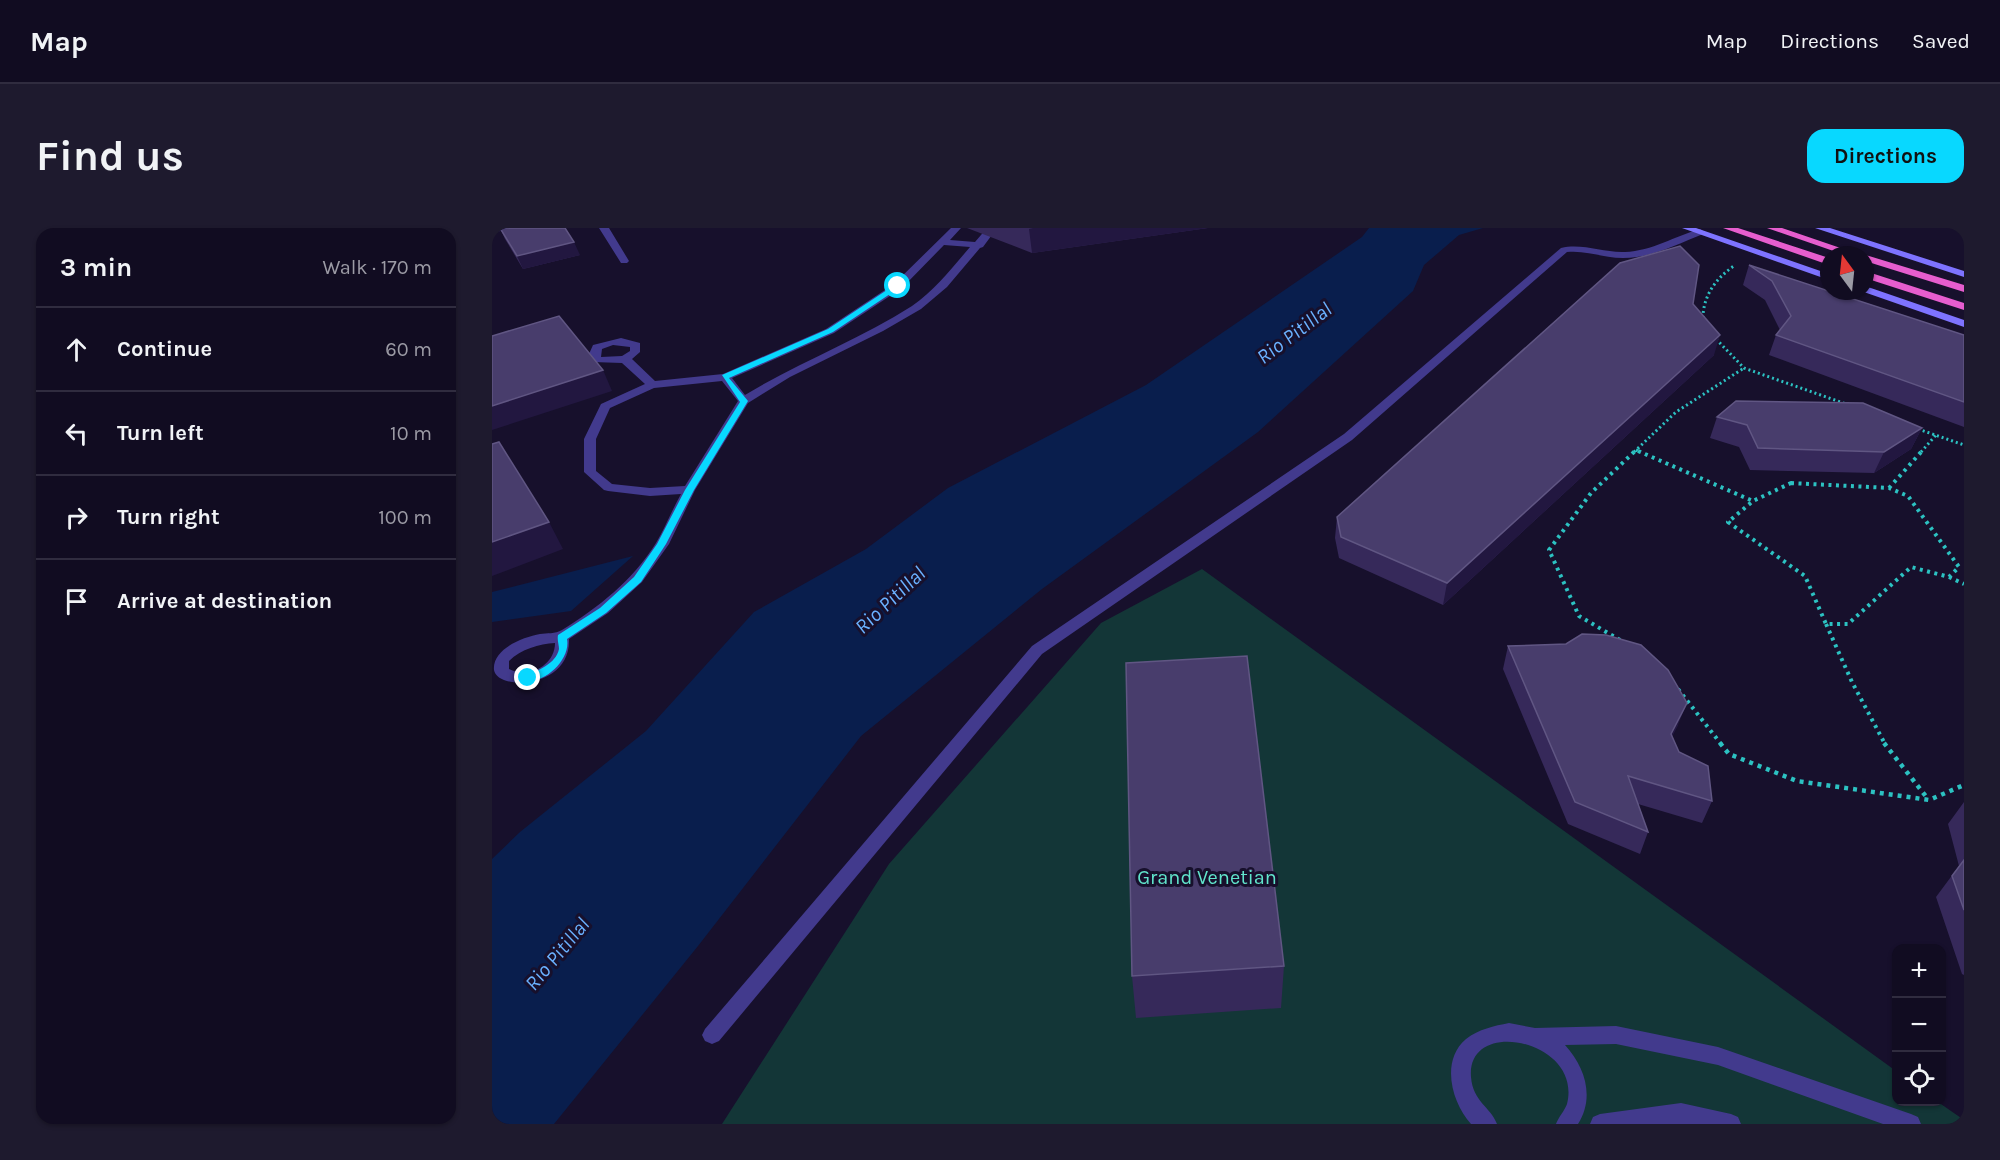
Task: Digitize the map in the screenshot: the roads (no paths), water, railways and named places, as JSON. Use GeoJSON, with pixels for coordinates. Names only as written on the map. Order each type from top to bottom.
{"type":"FeatureCollection","features":[{"type":"Feature","properties":{"kind":"highway"},"geometry":{"type":"LineString","coordinates":[[1728,228],[1820,259]]}},
{"type":"Feature","properties":{"kind":"highway"},"geometry":{"type":"LineString","coordinates":[[1772,228],[1828,246]]}},
{"type":"Feature","properties":{"kind":"highway"},"geometry":{"type":"LineString","coordinates":[[1874,261],[1964,290]]}},
{"type":"Feature","properties":{"kind":"highway"},"geometry":{"type":"LineString","coordinates":[[1874,277],[1964,307]]}},
{"type":"Feature","properties":{"kind":"main road"},"geometry":{"type":"LineString","coordinates":[[1820,228],[1964,274]]}},
{"type":"Feature","properties":{"kind":"main road"},"geometry":{"type":"LineString","coordinates":[[1694,230],[1820,274]]}},
{"type":"Feature","properties":{"kind":"main road"},"geometry":{"type":"LineString","coordinates":[[1874,292],[1964,324]]}},
{"type":"Feature","properties":{"kind":"street"},"geometry":{"type":"LineString","coordinates":[[492,231],[503,228]]}},
{"type":"Feature","properties":{"kind":"street"},"geometry":{"type":"LineString","coordinates":[[604,228],[624,261]]}},
{"type":"Feature","properties":{"kind":"street"},"geometry":{"type":"LineString","coordinates":[[690,490],[650,492],[608,487],[590,472],[590,439],[605,406],[652,385],[725,377],[831,331],[898,286],[956,228]]}},
{"type":"Feature","properties":{"kind":"street"},"geometry":{"type":"LineString","coordinates":[[562,638],[603,610],[637,579],[662,544],[690,490],[744,401],[786,375],[879,329],[917,307],[943,285],[992,228]]}},
{"type":"Feature","properties":{"kind":"street"},"geometry":{"type":"LineString","coordinates":[[712,1035],[1037,650],[1348,437],[1564,250],[1580,247],[1614,255],[1639,254],[1694,230]]}},
{"type":"Feature","properties":{"kind":"street"},"geometry":{"type":"LineString","coordinates":[[942,242],[980,244]]}},
{"type":"Feature","properties":{"kind":"street"},"geometry":{"type":"LineString","coordinates":[[625,359],[652,385]]}},
{"type":"Feature","properties":{"kind":"street"},"geometry":{"type":"LineString","coordinates":[[725,377],[744,401]]}},
{"type":"Feature","properties":{"kind":"street"},"geometry":{"type":"LineString","coordinates":[[1479,1122],[1463,1095],[1460,1070],[1468,1049],[1486,1035],[1509,1030],[1537,1036],[1616,1035],[1718,1056],[1911,1124]]}},
{"type":"Feature","properties":{"kind":"street"},"geometry":{"type":"LineString","coordinates":[[1537,1036],[1561,1053],[1575,1078],[1577,1106],[1566,1124]]}},
{"type":"Feature","properties":{"kind":"street"},"geometry":{"type":"LineString","coordinates":[[1600,1124],[1682,1113],[1731,1124]]}},
{"type":"Feature","properties":{"kind":"water","name":"Rio Pitillal"},"geometry":{"type":"Polygon","coordinates":[[[1369,228],[1483,228],[1459,235],[1424,265],[1413,291],[1258,432],[1042,589],[861,736],[698,946],[554,1124],[492,1124],[492,859],[520,832],[646,731],[754,612],[866,549],[948,488],[1146,385],[1362,237],[1369,228]]]}},
{"type":"Feature","properties":{"kind":"water"},"geometry":{"type":"Polygon","coordinates":[[[633,556],[571,611],[492,622],[492,592],[633,556]]]}},
{"type":"Feature","properties":{"kind":"park label","name":"Grand Venetian"},"geometry":{"type":"Point","coordinates":[1207,877]}}]}
